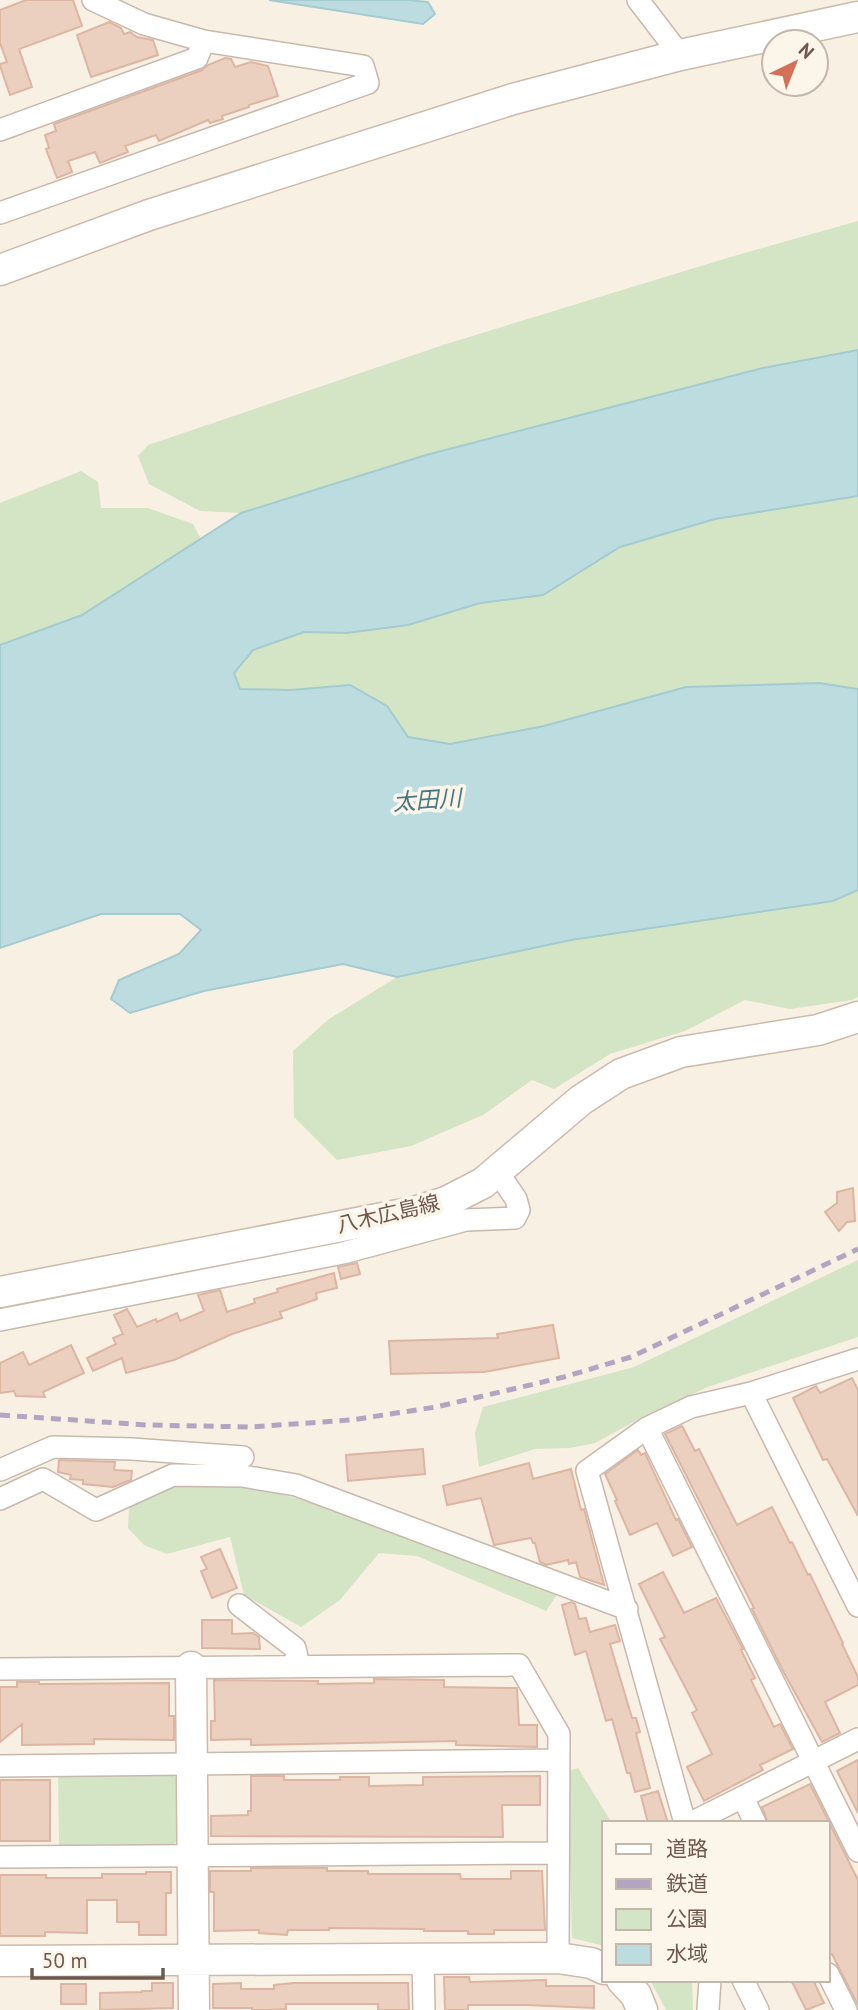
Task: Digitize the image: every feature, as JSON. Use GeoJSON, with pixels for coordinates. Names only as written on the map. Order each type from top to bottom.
{"type":"FeatureCollection","features":[{"type":"Feature","properties":{"kind":"street"},"geometry":{"type":"LineString","coordinates":[[0,213],[368,83],[363,66],[204,41],[144,24],[93,0]]}},
{"type":"Feature","properties":{"kind":"street"},"geometry":{"type":"LineString","coordinates":[[638,0],[680,55]]}},
{"type":"Feature","properties":{"kind":"street"},"geometry":{"type":"LineString","coordinates":[[0,270],[149,215],[513,99],[680,55],[858,17]]}},
{"type":"Feature","properties":{"kind":"street"},"geometry":{"type":"LineString","coordinates":[[0,130],[197,58],[204,41]]}},
{"type":"Feature","properties":{"kind":"street","name":"八木広島線"},"geometry":{"type":"LineString","coordinates":[[0,1292],[414,1212],[446,1202],[483,1182],[581,1100],[632,1069],[681,1052],[818,1030],[858,1017]]}},
{"type":"Feature","properties":{"kind":"street"},"geometry":{"type":"LineString","coordinates":[[0,1320],[343,1253],[466,1220],[515,1217],[519,1210],[516,1199],[497,1171]]}},
{"type":"Feature","properties":{"kind":"street"},"geometry":{"type":"LineString","coordinates":[[684,1821],[587,1471],[647,1428],[691,1407],[751,1393],[858,1359]]}},
{"type":"Feature","properties":{"kind":"street"},"geometry":{"type":"LineString","coordinates":[[751,1393],[858,1606]]}},
{"type":"Feature","properties":{"kind":"street"},"geometry":{"type":"LineString","coordinates":[[647,1428],[858,1851]]}},
{"type":"Feature","properties":{"kind":"street"},"geometry":{"type":"LineString","coordinates":[[0,1470],[53,1447],[132,1449],[243,1457]]}},
{"type":"Feature","properties":{"kind":"street"},"geometry":{"type":"LineString","coordinates":[[0,1499],[43,1479],[96,1510],[173,1475],[242,1476],[283,1482],[627,1609]]}},
{"type":"Feature","properties":{"kind":"street"},"geometry":{"type":"LineString","coordinates":[[239,1605],[295,1648],[299,1666]]}},
{"type":"Feature","properties":{"kind":"street"},"geometry":{"type":"LineString","coordinates":[[0,1669],[519,1665],[559,1734],[558,1958]]}},
{"type":"Feature","properties":{"kind":"street"},"geometry":{"type":"LineString","coordinates":[[191,1667],[194,2010]]}},
{"type":"Feature","properties":{"kind":"street"},"geometry":{"type":"LineString","coordinates":[[695,1821],[858,1739]]}},
{"type":"Feature","properties":{"kind":"street"},"geometry":{"type":"LineString","coordinates":[[0,1766],[559,1760]]}},
{"type":"Feature","properties":{"kind":"street"},"geometry":{"type":"LineString","coordinates":[[743,1797],[754,1821]]}},
{"type":"Feature","properties":{"kind":"street"},"geometry":{"type":"LineString","coordinates":[[0,1857],[558,1853]]}},
{"type":"Feature","properties":{"kind":"street"},"geometry":{"type":"LineString","coordinates":[[0,1961],[558,1958],[591,1963],[602,1968]]}},
{"type":"Feature","properties":{"kind":"street"},"geometry":{"type":"LineString","coordinates":[[423,1960],[425,2010]]}},
{"type":"Feature","properties":{"kind":"street"},"geometry":{"type":"LineString","coordinates":[[830,1978],[846,2010]]}},
{"type":"Feature","properties":{"kind":"street"},"geometry":{"type":"LineString","coordinates":[[624,1982],[636,1995],[642,2010]]}},
{"type":"Feature","properties":{"kind":"street"},"geometry":{"type":"LineString","coordinates":[[708,2010],[710,1982]]}},
{"type":"Feature","properties":{"kind":"street"},"geometry":{"type":"LineString","coordinates":[[744,1982],[758,2010]]}},
{"type":"Feature","properties":{"kind":"green space"},"geometry":{"type":"Polygon","coordinates":[[[858,221],[858,350],[763,368],[426,455],[241,513],[200,511],[149,484],[138,456],[148,445],[446,344],[858,221]]]}},
{"type":"Feature","properties":{"kind":"green space"},"geometry":{"type":"Polygon","coordinates":[[[81,471],[98,482],[101,508],[148,508],[193,524],[201,539],[82,615],[0,645],[0,503],[81,471]]]}},
{"type":"Feature","properties":{"kind":"green space"},"geometry":{"type":"Polygon","coordinates":[[[858,496],[858,689],[819,683],[544,726],[450,744],[408,737],[387,706],[291,690],[240,689],[234,673],[253,650],[304,632],[347,633],[408,625],[480,603],[543,595],[620,547],[715,519],[858,496]]]}},
{"type":"Feature","properties":{"kind":"green space"},"geometry":{"type":"Polygon","coordinates":[[[858,890],[858,997],[852,1000],[790,1009],[745,1000],[685,1031],[610,1054],[554,1089],[532,1080],[483,1115],[411,1146],[337,1160],[294,1117],[293,1051],[329,1019],[397,977],[571,940],[833,901],[858,890]]]}},
{"type":"Feature","properties":{"kind":"green space"},"geometry":{"type":"Polygon","coordinates":[[[858,1260],[858,1337],[708,1387],[595,1443],[570,1448],[535,1449],[479,1467],[475,1433],[483,1407],[634,1367],[858,1260]]]}},
{"type":"Feature","properties":{"kind":"green space"},"geometry":{"type":"Polygon","coordinates":[[[177,1484],[246,1486],[300,1499],[375,1522],[558,1593],[546,1611],[417,1556],[379,1553],[340,1600],[301,1627],[244,1595],[230,1537],[167,1554],[144,1545],[128,1528],[129,1507],[177,1484]]]}},
{"type":"Feature","properties":{"kind":"green space"},"geometry":{"type":"Polygon","coordinates":[[[578,1768],[611,1821],[602,1821],[602,1946],[572,1938],[568,1771],[578,1768]]]}},
{"type":"Feature","properties":{"kind":"green space"},"geometry":{"type":"Polygon","coordinates":[[[58,1773],[173,1774],[178,1780],[180,1838],[171,1847],[59,1849],[58,1773]]]}},
{"type":"Feature","properties":{"kind":"green space"},"geometry":{"type":"Polygon","coordinates":[[[651,1982],[692,1982],[693,2010],[666,2010],[651,1982]]]}},
{"type":"Feature","properties":{"kind":"water"},"geometry":{"type":"Polygon","coordinates":[[[269,0],[407,0],[428,2],[435,14],[423,24],[269,0]]]}},
{"type":"Feature","properties":{"kind":"water","name":"太田川"},"geometry":{"type":"Polygon","coordinates":[[[858,350],[858,496],[715,519],[620,547],[543,595],[480,603],[408,625],[347,633],[304,632],[253,650],[234,673],[240,689],[291,690],[350,685],[387,706],[408,737],[450,744],[544,726],[686,687],[819,683],[858,689],[858,890],[833,901],[571,940],[397,977],[343,964],[204,991],[130,1013],[111,999],[119,980],[179,954],[201,930],[180,914],[101,914],[0,948],[0,645],[82,615],[241,513],[426,455],[763,368],[858,350]]]}},
{"type":"Feature","properties":{"kind":"building"},"geometry":{"type":"Polygon","coordinates":[[[26,0],[73,0],[82,26],[19,49],[32,87],[10,95],[0,66],[7,62],[0,43],[0,10],[26,0]]]}},
{"type":"Feature","properties":{"kind":"building"},"geometry":{"type":"Polygon","coordinates":[[[109,22],[121,28],[124,34],[130,32],[137,37],[153,40],[158,55],[91,77],[77,35],[109,22]]]}},
{"type":"Feature","properties":{"kind":"building"},"geometry":{"type":"Polygon","coordinates":[[[225,58],[231,59],[235,67],[251,62],[268,66],[278,96],[222,116],[223,119],[210,123],[208,120],[159,141],[156,135],[125,146],[128,152],[100,163],[95,152],[68,161],[72,172],[57,178],[46,149],[49,148],[45,135],[56,131],[54,124],[202,70],[225,58]]]}},
{"type":"Feature","properties":{"kind":"building"},"geometry":{"type":"Polygon","coordinates":[[[853,1188],[855,1221],[847,1222],[839,1231],[825,1212],[837,1203],[837,1192],[853,1188]]]}},
{"type":"Feature","properties":{"kind":"building"},"geometry":{"type":"Polygon","coordinates":[[[357,1263],[360,1274],[341,1279],[338,1267],[357,1263]]]}},
{"type":"Feature","properties":{"kind":"building"},"geometry":{"type":"Polygon","coordinates":[[[334,1273],[337,1288],[316,1293],[317,1299],[280,1312],[282,1318],[232,1334],[174,1360],[126,1373],[122,1358],[93,1371],[87,1358],[116,1344],[113,1338],[123,1334],[114,1315],[127,1309],[137,1327],[177,1313],[180,1321],[204,1311],[198,1295],[220,1290],[227,1312],[255,1303],[254,1299],[278,1292],[277,1289],[334,1273]]]}},
{"type":"Feature","properties":{"kind":"building"},"geometry":{"type":"Polygon","coordinates":[[[553,1325],[559,1358],[484,1372],[391,1374],[389,1341],[498,1338],[497,1334],[553,1325]]]}},
{"type":"Feature","properties":{"kind":"building"},"geometry":{"type":"Polygon","coordinates":[[[71,1345],[84,1373],[43,1392],[45,1397],[16,1396],[14,1391],[0,1393],[0,1363],[23,1352],[29,1365],[71,1345]]]}},
{"type":"Feature","properties":{"kind":"building"},"geometry":{"type":"Polygon","coordinates":[[[852,1378],[858,1390],[858,1516],[827,1459],[823,1460],[793,1398],[816,1386],[820,1393],[852,1378]]]}},
{"type":"Feature","properties":{"kind":"building"},"geometry":{"type":"Polygon","coordinates":[[[682,1426],[695,1451],[699,1449],[737,1525],[772,1507],[808,1575],[810,1574],[843,1643],[858,1677],[858,1685],[825,1702],[840,1733],[822,1742],[782,1669],[752,1609],[754,1608],[665,1434],[682,1426]]]}},
{"type":"Feature","properties":{"kind":"building"},"geometry":{"type":"Polygon","coordinates":[[[423,1449],[425,1474],[348,1481],[346,1455],[423,1449]]]}},
{"type":"Feature","properties":{"kind":"building"},"geometry":{"type":"Polygon","coordinates":[[[638,1450],[641,1455],[645,1453],[676,1520],[678,1519],[692,1547],[673,1556],[657,1523],[630,1535],[605,1474],[638,1450]]]}},
{"type":"Feature","properties":{"kind":"building"},"geometry":{"type":"Polygon","coordinates":[[[59,1460],[115,1462],[114,1470],[132,1471],[131,1480],[113,1487],[83,1484],[83,1480],[70,1479],[71,1475],[58,1472],[59,1460]]]}},
{"type":"Feature","properties":{"kind":"building"},"geometry":{"type":"Polygon","coordinates":[[[529,1463],[533,1479],[571,1469],[604,1585],[580,1577],[576,1562],[569,1564],[568,1560],[546,1565],[540,1562],[531,1538],[494,1545],[481,1498],[447,1505],[443,1486],[529,1463]]]}},
{"type":"Feature","properties":{"kind":"building"},"geometry":{"type":"Polygon","coordinates":[[[220,1549],[237,1588],[212,1598],[201,1571],[207,1569],[201,1557],[220,1549]]]}},
{"type":"Feature","properties":{"kind":"building"},"geometry":{"type":"Polygon","coordinates":[[[663,1572],[684,1613],[716,1598],[743,1649],[741,1650],[755,1678],[751,1680],[774,1727],[780,1724],[793,1749],[760,1765],[763,1770],[704,1801],[687,1767],[712,1754],[692,1713],[697,1710],[660,1639],[665,1637],[639,1584],[663,1572]]]}},
{"type":"Feature","properties":{"kind":"building"},"geometry":{"type":"Polygon","coordinates":[[[572,1602],[579,1619],[586,1618],[590,1632],[615,1625],[620,1641],[610,1644],[632,1718],[636,1718],[640,1732],[636,1733],[650,1788],[635,1792],[612,1719],[606,1721],[586,1651],[575,1655],[562,1605],[572,1602]]]}},
{"type":"Feature","properties":{"kind":"building"},"geometry":{"type":"Polygon","coordinates":[[[202,1620],[232,1620],[232,1634],[253,1633],[259,1637],[260,1649],[202,1648],[202,1620]]]}},
{"type":"Feature","properties":{"kind":"building"},"geometry":{"type":"Polygon","coordinates":[[[374,1679],[444,1680],[444,1687],[517,1688],[519,1725],[537,1725],[537,1747],[456,1745],[456,1741],[251,1745],[251,1739],[211,1740],[211,1721],[215,1721],[214,1680],[318,1681],[318,1684],[374,1683],[374,1679]]]}},
{"type":"Feature","properties":{"kind":"building"},"geometry":{"type":"Polygon","coordinates":[[[17,1682],[169,1683],[169,1716],[174,1716],[174,1740],[94,1739],[94,1744],[22,1745],[22,1724],[0,1742],[0,1687],[17,1687],[17,1682]]]}},
{"type":"Feature","properties":{"kind":"building"},"geometry":{"type":"Polygon","coordinates":[[[858,1760],[858,1813],[837,1771],[858,1760]]]}},
{"type":"Feature","properties":{"kind":"building"},"geometry":{"type":"Polygon","coordinates":[[[251,1776],[284,1776],[284,1780],[369,1777],[369,1786],[423,1785],[423,1777],[540,1776],[540,1805],[502,1805],[503,1837],[211,1836],[211,1816],[248,1815],[248,1811],[251,1811],[251,1776]]]}},
{"type":"Feature","properties":{"kind":"building"},"geometry":{"type":"Polygon","coordinates":[[[0,1780],[50,1780],[50,1841],[0,1841],[0,1780]]]}},
{"type":"Feature","properties":{"kind":"building"},"geometry":{"type":"Polygon","coordinates":[[[810,1784],[828,1821],[767,1821],[762,1807],[810,1784]]]}},
{"type":"Feature","properties":{"kind":"building"},"geometry":{"type":"Polygon","coordinates":[[[658,1791],[667,1821],[647,1821],[641,1796],[658,1791]]]}},
{"type":"Feature","properties":{"kind":"building"},"geometry":{"type":"Polygon","coordinates":[[[830,1824],[858,1880],[858,2005],[832,1954],[830,1955],[830,1824]]]}},
{"type":"Feature","properties":{"kind":"building"},"geometry":{"type":"Polygon","coordinates":[[[251,1868],[327,1868],[327,1871],[368,1871],[368,1874],[460,1874],[461,1879],[511,1879],[511,1871],[542,1871],[545,1930],[494,1930],[494,1934],[468,1934],[468,1931],[424,1929],[329,1928],[288,1930],[287,1935],[259,1933],[259,1930],[214,1931],[214,1892],[210,1892],[210,1871],[251,1871],[251,1868]]]}},
{"type":"Feature","properties":{"kind":"building"},"geometry":{"type":"Polygon","coordinates":[[[171,1872],[171,1893],[166,1893],[166,1935],[139,1935],[139,1922],[117,1922],[117,1900],[87,1900],[87,1933],[45,1932],[45,1936],[0,1936],[0,1875],[102,1878],[102,1874],[171,1872]]]}},
{"type":"Feature","properties":{"kind":"building"},"geometry":{"type":"Polygon","coordinates":[[[444,1977],[469,1977],[470,1982],[546,1980],[546,1986],[594,1986],[594,2008],[468,2005],[468,2010],[445,2010],[444,1977]]]}},
{"type":"Feature","properties":{"kind":"building"},"geometry":{"type":"Polygon","coordinates":[[[792,1982],[814,1982],[824,2003],[806,2010],[792,1982]]]}},
{"type":"Feature","properties":{"kind":"building"},"geometry":{"type":"Polygon","coordinates":[[[152,1983],[173,1983],[173,2008],[100,2010],[100,1993],[152,1991],[152,1983]]]}},
{"type":"Feature","properties":{"kind":"building"},"geometry":{"type":"Polygon","coordinates":[[[241,1983],[241,1989],[274,1989],[274,1985],[294,1983],[408,1983],[409,2010],[378,2010],[378,2004],[286,2004],[286,2009],[268,2010],[213,2008],[213,1984],[241,1983]]]}},
{"type":"Feature","properties":{"kind":"building"},"geometry":{"type":"Polygon","coordinates":[[[61,1984],[86,1984],[86,2004],[61,2004],[61,1984]]]}},
{"type":"Feature","properties":{"kind":"railway"},"geometry":{"type":"LineString","coordinates":[[0,1415],[147,1425],[250,1427],[351,1420],[436,1407],[564,1377],[631,1357],[858,1249]]}}]}
